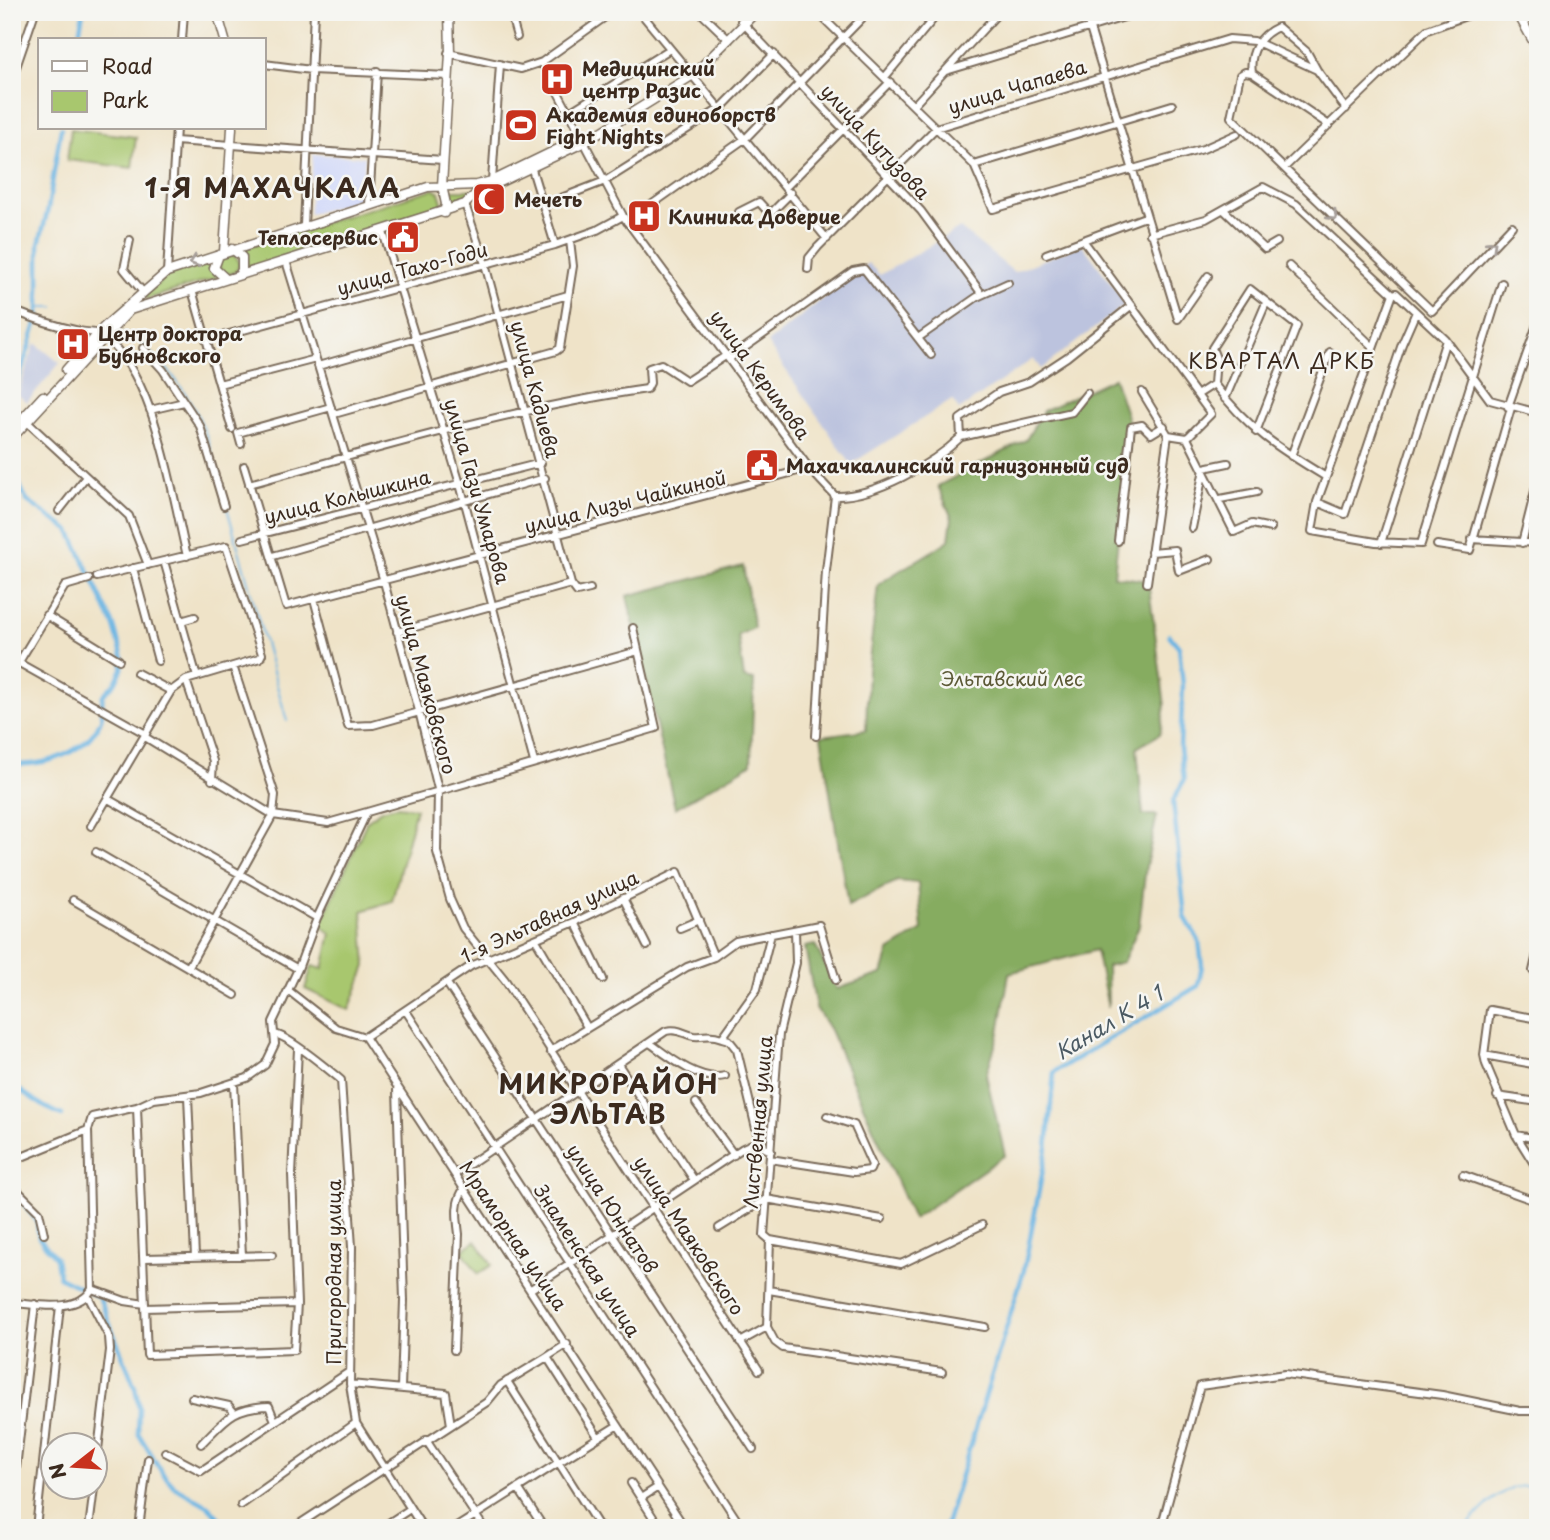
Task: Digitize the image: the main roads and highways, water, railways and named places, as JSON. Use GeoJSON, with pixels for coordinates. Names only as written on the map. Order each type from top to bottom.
{"type":"FeatureCollection","features":[{"type":"Feature","properties":{"kind":"main road"},"geometry":{"type":"LineString","coordinates":[[220,12],[226,38]]}},
{"type":"Feature","properties":{"kind":"main road"},"geometry":{"type":"LineString","coordinates":[[743,22],[748,12]]}},
{"type":"Feature","properties":{"kind":"main road"},"geometry":{"type":"LineString","coordinates":[[12,438],[100,335],[142,291],[167,272],[369,205],[440,186],[475,185],[492,181],[584,140],[692,73],[756,12]]}},
{"type":"Feature","properties":{"kind":"main road"},"geometry":{"type":"LineString","coordinates":[[1531,12],[1538,26]]}},
{"type":"Feature","properties":{"kind":"main road"},"geometry":{"type":"LineString","coordinates":[[1516,13],[1538,51]]}},
{"type":"Feature","properties":{"kind":"main road"},"geometry":{"type":"LineString","coordinates":[[444,213],[446,204],[440,186],[449,53],[447,14]]}},
{"type":"Feature","properties":{"kind":"main road"},"geometry":{"type":"LineString","coordinates":[[227,251],[234,130]]}},
{"type":"Feature","properties":{"kind":"main road"},"geometry":{"type":"LineString","coordinates":[[128,308],[444,213],[465,204],[477,193],[530,164]]}},
{"type":"Feature","properties":{"kind":"main road"},"geometry":{"type":"LineString","coordinates":[[227,251],[242,257],[244,263],[239,275]]}},
{"type":"Feature","properties":{"kind":"main road"},"geometry":{"type":"LineString","coordinates":[[227,251],[216,257],[214,268],[222,278],[228,279]]}},
{"type":"Feature","properties":{"kind":"main road"},"geometry":{"type":"LineString","coordinates":[[12,430],[26,420]]}},
{"type":"Feature","properties":{"kind":"waterway"},"geometry":{"type":"LineString","coordinates":[[78,38],[83,12]]}},
{"type":"Feature","properties":{"kind":"waterway"},"geometry":{"type":"LineString","coordinates":[[1524,12],[1538,37]]}},
{"type":"Feature","properties":{"kind":"waterway"},"geometry":{"type":"LineString","coordinates":[[12,400],[39,315],[39,244],[48,209],[61,130]]}},
{"type":"Feature","properties":{"kind":"waterway"},"geometry":{"type":"LineString","coordinates":[[40,307],[54,307]]}},
{"type":"Feature","properties":{"kind":"waterway"},"geometry":{"type":"LineString","coordinates":[[120,333],[136,338],[145,346]]}},
{"type":"Feature","properties":{"kind":"waterway"},"geometry":{"type":"LineString","coordinates":[[151,353],[174,377],[192,405],[206,436],[215,468]]}},
{"type":"Feature","properties":{"kind":"waterway"},"geometry":{"type":"LineString","coordinates":[[12,452],[19,484],[27,501],[70,531],[114,626],[123,658],[122,669],[115,683],[103,695],[100,722],[85,742],[63,756],[50,760],[12,764]]}},
{"type":"Feature","properties":{"kind":"waterway"},"geometry":{"type":"LineString","coordinates":[[220,483],[287,721]]}},
{"type":"Feature","properties":{"kind":"waterway","name":"Канал К 4 1"},"geometry":{"type":"LineString","coordinates":[[945,1528],[1024,1270],[1047,1148],[1054,1072],[1198,986],[1202,966],[1199,941],[1185,917],[1173,801],[1184,780],[1180,747],[1183,685],[1179,647],[1169,635]]}},
{"type":"Feature","properties":{"kind":"waterway"},"geometry":{"type":"LineString","coordinates":[[12,1085],[62,1115]]}},
{"type":"Feature","properties":{"kind":"waterway"},"geometry":{"type":"LineString","coordinates":[[12,1189],[37,1221],[39,1238],[56,1258],[59,1277],[99,1297],[135,1387],[139,1408],[138,1433],[163,1474],[175,1487],[208,1506],[229,1528]]}},
{"type":"Feature","properties":{"kind":"waterway"},"geometry":{"type":"LineString","coordinates":[[1465,1528],[1488,1503],[1505,1491],[1526,1486],[1538,1487]]}},
{"type":"Feature","properties":{"kind":"place","name":"Медицинский центр Разис"},"geometry":{"type":"Point","coordinates":[557,79]}},
{"type":"Feature","properties":{"kind":"place","name":"Академия единоборств Fight Nights"},"geometry":{"type":"Point","coordinates":[521,125]}},
{"type":"Feature","properties":{"kind":"place","name":"Мечеть"},"geometry":{"type":"Point","coordinates":[489,199]}},
{"type":"Feature","properties":{"kind":"place","name":"Клиника Доверие"},"geometry":{"type":"Point","coordinates":[644,216]}},
{"type":"Feature","properties":{"kind":"place","name":"Теплосервис"},"geometry":{"type":"Point","coordinates":[403,237]}},
{"type":"Feature","properties":{"kind":"place","name":"Центр доктора Бубновского"},"geometry":{"type":"Point","coordinates":[73,344]}},
{"type":"Feature","properties":{"kind":"place","name":"Махачкалинский гарнизонный суд"},"geometry":{"type":"Point","coordinates":[762,465]}},
{"type":"Feature","properties":{"kind":"district","name":"1-Я МАХАЧКАЛА"},"geometry":{"type":"Point","coordinates":[273,187]}},
{"type":"Feature","properties":{"kind":"district","name":"КВАРТАЛ ДРКБ"},"geometry":{"type":"Point","coordinates":[1282,360]}},
{"type":"Feature","properties":{"kind":"district","name":"МИКРОРАЙОН ЭЛЬТАВ"},"geometry":{"type":"Point","coordinates":[609,1098]}},
{"type":"Feature","properties":{"kind":"park label","name":"Эльтавский лес"},"geometry":{"type":"Point","coordinates":[1012,678]}}]}
